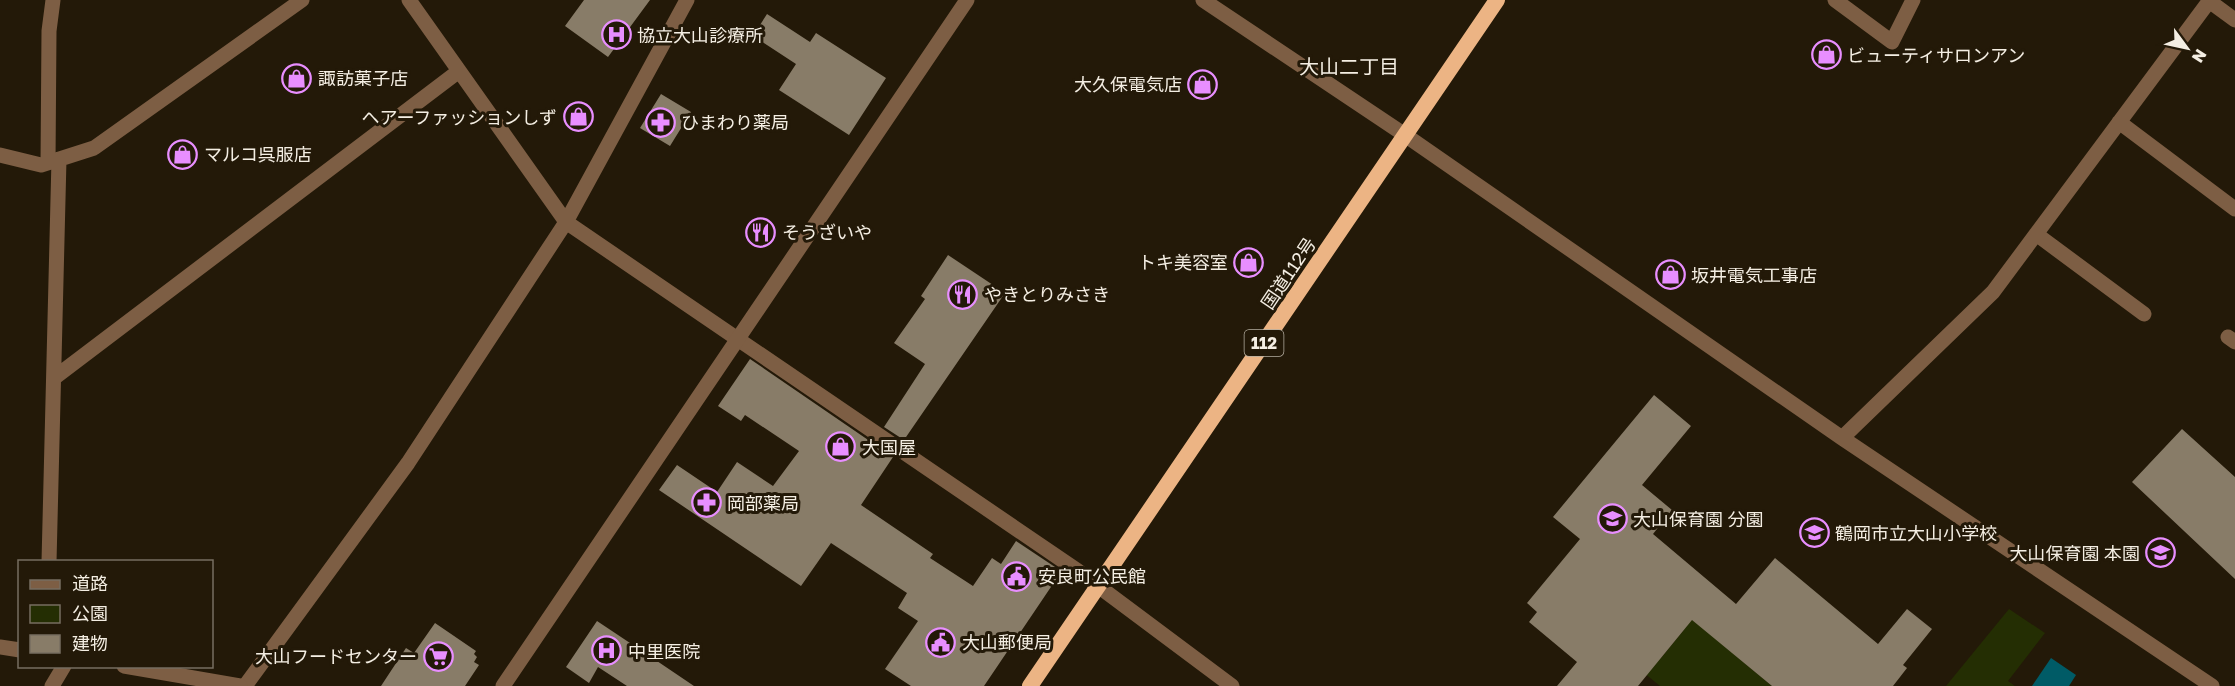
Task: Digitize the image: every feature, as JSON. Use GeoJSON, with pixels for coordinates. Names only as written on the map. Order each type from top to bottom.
{"type":"FeatureCollection","features":[{"type":"Feature","properties":{"kind":"highway","name":"国道112号"},"geometry":{"type":"LineString","coordinates":[[1030,686],[1497,0]]}},
{"type":"Feature","properties":{"kind":"street"},"geometry":{"type":"LineString","coordinates":[[49,560],[54,378],[49,162],[49,32],[53,0]]}},
{"type":"Feature","properties":{"kind":"street"},"geometry":{"type":"LineString","coordinates":[[0,155],[49,162],[94,148],[302,0]]}},
{"type":"Feature","properties":{"kind":"street"},"geometry":{"type":"LineString","coordinates":[[409,0],[566,222],[741,338],[1099,586],[1232,686]]}},
{"type":"Feature","properties":{"kind":"street"},"geometry":{"type":"LineString","coordinates":[[245,686],[408,463],[566,222],[687,0]]}},
{"type":"Feature","properties":{"kind":"street"},"geometry":{"type":"LineString","coordinates":[[503,686],[741,338],[967,0]]}},
{"type":"Feature","properties":{"kind":"street"},"geometry":{"type":"LineString","coordinates":[[1203,0],[1405,135],[1842,438],[2212,686]]}},
{"type":"Feature","properties":{"kind":"street"},"geometry":{"type":"LineString","coordinates":[[1835,0],[1892,42],[1913,0]]}},
{"type":"Feature","properties":{"kind":"street"},"geometry":{"type":"LineString","coordinates":[[1842,438],[1992,292],[2119,122],[2204,2],[2235,20]]}},
{"type":"Feature","properties":{"kind":"street"},"geometry":{"type":"LineString","coordinates":[[54,378],[459,71]]}},
{"type":"Feature","properties":{"kind":"street"},"geometry":{"type":"LineString","coordinates":[[2119,122],[2235,209]]}},
{"type":"Feature","properties":{"kind":"street"},"geometry":{"type":"LineString","coordinates":[[2036,234],[2144,314]]}},
{"type":"Feature","properties":{"kind":"street"},"geometry":{"type":"LineString","coordinates":[[0,647],[18,650]]}},
{"type":"Feature","properties":{"kind":"street"},"geometry":{"type":"LineString","coordinates":[[52,686],[63,668]]}},
{"type":"Feature","properties":{"kind":"street"},"geometry":{"type":"LineString","coordinates":[[136,668],[240,686]]}},
{"type":"Feature","properties":{"kind":"green space"},"geometry":{"type":"Polygon","coordinates":[[[1691,594],[1711,635],[1772,686],[1660,686],[1633,664],[1661,658],[1687,626],[1691,594]]]}},
{"type":"Feature","properties":{"kind":"green space"},"geometry":{"type":"Polygon","coordinates":[[[2009,609],[2045,633],[2008,681],[2015,686],[1946,686],[2009,609]]]}},
{"type":"Feature","properties":{"kind":"water"},"geometry":{"type":"Polygon","coordinates":[[[2051,658],[2076,675],[2069,686],[2032,686],[2051,658]]]}},
{"type":"Feature","properties":{"kind":"building"},"geometry":{"type":"Polygon","coordinates":[[[584,0],[650,0],[608,57],[565,26],[584,0]]]}},
{"type":"Feature","properties":{"kind":"building"},"geometry":{"type":"Polygon","coordinates":[[[767,14],[810,42],[816,33],[886,78],[849,135],[779,90],[796,64],[753,36],[767,14]]]}},
{"type":"Feature","properties":{"kind":"building"},"geometry":{"type":"Polygon","coordinates":[[[661,94],[691,112],[670,146],[640,128],[661,94]]]}},
{"type":"Feature","properties":{"kind":"building"},"geometry":{"type":"Polygon","coordinates":[[[948,255],[1005,293],[904,440],[884,427],[925,364],[894,343],[925,299],[921,296],[948,255]]]}},
{"type":"Feature","properties":{"kind":"building"},"geometry":{"type":"Polygon","coordinates":[[[750,359],[893,457],[861,505],[933,554],[930,558],[973,586],[992,558],[1001,564],[1016,541],[1055,567],[1051,574],[1057,578],[984,686],[911,686],[885,669],[918,621],[898,608],[907,593],[831,543],[801,586],[659,490],[677,465],[717,492],[737,462],[773,486],[799,451],[745,415],[741,421],[718,406],[750,359]]]}},
{"type":"Feature","properties":{"kind":"building"},"geometry":{"type":"Polygon","coordinates":[[[1654,395],[1691,426],[1642,485],[1672,510],[1653,534],[1736,604],[1775,558],[1878,644],[1907,609],[1932,629],[1903,665],[1907,668],[1893,686],[1772,686],[1692,620],[1638,686],[1557,686],[1577,662],[1529,622],[1537,612],[1527,603],[1580,539],[1553,517],[1654,395]]]}},
{"type":"Feature","properties":{"kind":"building"},"geometry":{"type":"Polygon","coordinates":[[[2182,429],[2235,477],[2235,579],[2132,482],[2182,429]]]}},
{"type":"Feature","properties":{"kind":"building","name":"中里医院"},"geometry":{"type":"Polygon","coordinates":[[[597,621],[694,686],[627,686],[598,667],[589,683],[566,667],[597,621]]]}},
{"type":"Feature","properties":{"kind":"building","name":"大山フードセンター"},"geometry":{"type":"Polygon","coordinates":[[[435,623],[476,651],[474,654],[477,657],[474,662],[479,665],[465,686],[381,686],[406,648],[414,653],[435,623]]]}},
{"type":"Feature","properties":{"kind":"place","name":"協立大山診療所"},"geometry":{"type":"Point","coordinates":[616,35]}},
{"type":"Feature","properties":{"kind":"place","name":"ビューティサロンアン"},"geometry":{"type":"Point","coordinates":[1826,55]}},
{"type":"Feature","properties":{"kind":"place","name":"諏訪菓子店"},"geometry":{"type":"Point","coordinates":[297,78]}},
{"type":"Feature","properties":{"kind":"place","name":"大久保電気店"},"geometry":{"type":"Point","coordinates":[1203,84]}},
{"type":"Feature","properties":{"kind":"place","name":"ヘアーファッションしず"},"geometry":{"type":"Point","coordinates":[578,117]}},
{"type":"Feature","properties":{"kind":"place","name":"ひまわり薬局"},"geometry":{"type":"Point","coordinates":[660,122]}},
{"type":"Feature","properties":{"kind":"place","name":"マルコ呉服店"},"geometry":{"type":"Point","coordinates":[183,154]}},
{"type":"Feature","properties":{"kind":"place","name":"そうざいや"},"geometry":{"type":"Point","coordinates":[761,232]}},
{"type":"Feature","properties":{"kind":"place","name":"トキ美容室"},"geometry":{"type":"Point","coordinates":[1249,262]}},
{"type":"Feature","properties":{"kind":"place","name":"坂井電気工事店"},"geometry":{"type":"Point","coordinates":[1670,275]}},
{"type":"Feature","properties":{"kind":"place","name":"やきとりみさき"},"geometry":{"type":"Point","coordinates":[963,294]}},
{"type":"Feature","properties":{"kind":"place","name":"大国屋"},"geometry":{"type":"Point","coordinates":[841,447]}},
{"type":"Feature","properties":{"kind":"place","name":"岡部薬局"},"geometry":{"type":"Point","coordinates":[706,503]}},
{"type":"Feature","properties":{"kind":"place","name":"大山保育園 分園"},"geometry":{"type":"Point","coordinates":[1612,519]}},
{"type":"Feature","properties":{"kind":"place","name":"鶴岡市立大山小学校"},"geometry":{"type":"Point","coordinates":[1814,533]}},
{"type":"Feature","properties":{"kind":"place","name":"大山保育園 本園"},"geometry":{"type":"Point","coordinates":[2161,553]}},
{"type":"Feature","properties":{"kind":"place","name":"安良町公民館"},"geometry":{"type":"Point","coordinates":[1017,576]}},
{"type":"Feature","properties":{"kind":"place","name":"大山郵便局"},"geometry":{"type":"Point","coordinates":[941,642]}},
{"type":"Feature","properties":{"kind":"place","name":"中里医院"},"geometry":{"type":"Point","coordinates":[607,651]}},
{"type":"Feature","properties":{"kind":"place","name":"大山フードセンター"},"geometry":{"type":"Point","coordinates":[438,656]}},
{"type":"Feature","properties":{"kind":"district","name":"大山二丁目"},"geometry":{"type":"Point","coordinates":[1349,66]}}]}
